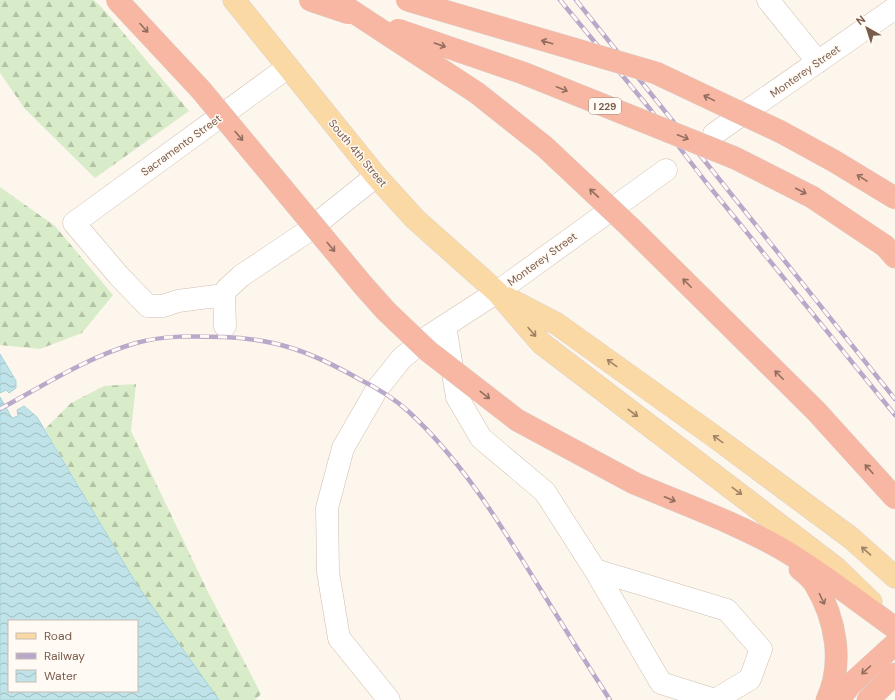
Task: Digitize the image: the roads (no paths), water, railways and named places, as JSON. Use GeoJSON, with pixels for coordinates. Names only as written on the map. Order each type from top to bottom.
{"type":"FeatureCollection","features":[{"type":"Feature","properties":{"kind":"highway"},"geometry":{"type":"LineString","coordinates":[[117,0],[201,90],[362,284],[386,311],[428,351],[516,420],[634,484],[748,532],[780,548],[810,567],[895,627]]}},
{"type":"Feature","properties":{"kind":"highway","name":"I 229"},"geometry":{"type":"LineString","coordinates":[[310,0],[523,73],[735,158],[812,197],[892,252]]}},
{"type":"Feature","properties":{"kind":"highway"},"geometry":{"type":"LineString","coordinates":[[335,0],[477,93],[545,147],[630,227],[816,411],[895,498]]}},
{"type":"Feature","properties":{"kind":"highway"},"geometry":{"type":"LineString","coordinates":[[407,0],[656,73],[781,132],[834,161],[895,198]]}},
{"type":"Feature","properties":{"kind":"highway"},"geometry":{"type":"LineString","coordinates":[[780,548],[814,583],[830,616],[837,649],[834,685],[827,700]]}},
{"type":"Feature","properties":{"kind":"highway"},"geometry":{"type":"LineString","coordinates":[[839,700],[850,685],[895,644]]}},
{"type":"Feature","properties":{"kind":"highway"},"geometry":{"type":"LineString","coordinates":[[868,700],[895,674]]}},
{"type":"Feature","properties":{"kind":"main road","name":"South 4th Street"},"geometry":{"type":"LineString","coordinates":[[234,0],[376,176],[415,219],[497,292]]}},
{"type":"Feature","properties":{"kind":"main road"},"geometry":{"type":"LineString","coordinates":[[497,292],[557,324],[715,437],[851,538],[895,577]]}},
{"type":"Feature","properties":{"kind":"main road"},"geometry":{"type":"LineString","coordinates":[[497,292],[541,343],[830,563],[895,627]]}},
{"type":"Feature","properties":{"kind":"street"},"geometry":{"type":"LineString","coordinates":[[768,0],[818,62]]}},
{"type":"Feature","properties":{"kind":"street","name":"Monterey Street"},"geometry":{"type":"LineString","coordinates":[[714,134],[895,8]]}},
{"type":"Feature","properties":{"kind":"street","name":"Sacramento Street"},"geometry":{"type":"LineString","coordinates":[[224,295],[178,301],[163,306],[148,306],[118,276],[74,223],[288,67]]}},
{"type":"Feature","properties":{"kind":"street","name":"Monterey Street"},"geometry":{"type":"LineString","coordinates":[[389,700],[339,638],[328,572],[327,508],[343,448],[377,389],[402,358],[426,338],[497,292],[666,170]]}},
{"type":"Feature","properties":{"kind":"street"},"geometry":{"type":"LineString","coordinates":[[225,326],[224,295],[227,288],[305,233],[376,176]]}},
{"type":"Feature","properties":{"kind":"street"},"geometry":{"type":"LineString","coordinates":[[445,326],[457,397],[481,438],[544,492],[595,570],[661,683],[715,700],[750,679],[761,649],[727,610],[595,570]]}},
{"type":"Feature","properties":{"kind":"water"},"geometry":{"type":"Polygon","coordinates":[[[0,354],[16,381],[16,388],[9,393],[6,390],[0,393],[0,354]]]}},
{"type":"Feature","properties":{"kind":"water"},"geometry":{"type":"Polygon","coordinates":[[[0,397],[12,418],[18,416],[17,410],[24,406],[37,417],[137,585],[219,700],[0,700],[0,397]]]}},
{"type":"Feature","properties":{"kind":"railway"},"geometry":{"type":"LineString","coordinates":[[560,0],[650,109],[705,181],[895,415]]}},
{"type":"Feature","properties":{"kind":"railway"},"geometry":{"type":"LineString","coordinates":[[576,0],[895,399]]}},
{"type":"Feature","properties":{"kind":"railway"},"geometry":{"type":"LineString","coordinates":[[0,409],[83,364],[118,349],[147,340],[202,336],[243,338],[278,344],[326,362],[386,394],[409,412],[446,450],[493,514],[610,700]]}}]}
